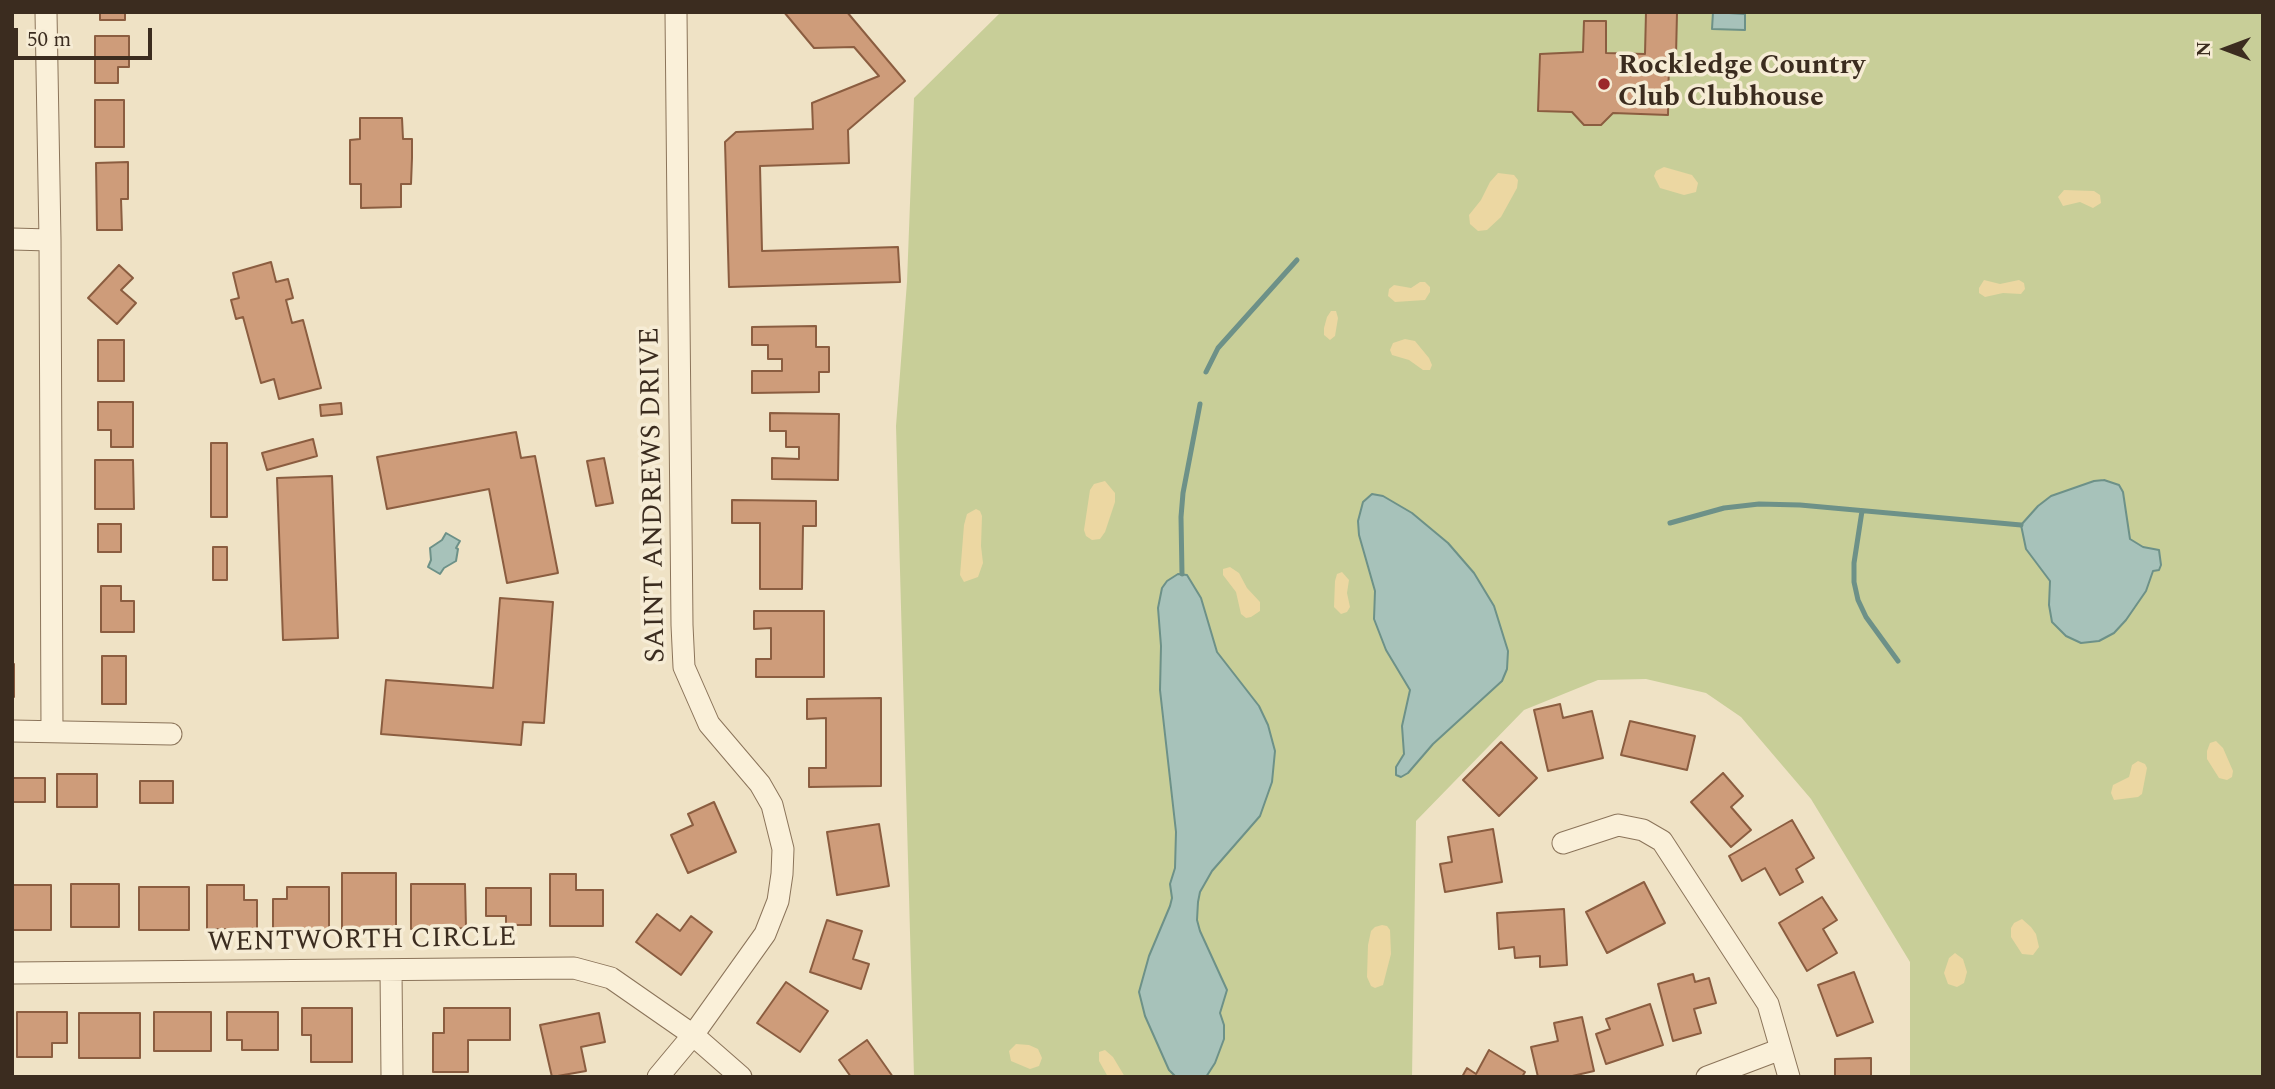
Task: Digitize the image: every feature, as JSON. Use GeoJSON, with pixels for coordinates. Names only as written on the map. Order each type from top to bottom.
{"type":"FeatureCollection","features":[{"type":"Feature","properties":{"kind":"street"},"geometry":{"type":"LineString","coordinates":[[46,12],[52,731]]}},
{"type":"Feature","properties":{"kind":"street","name":"SAINT ANDREWS DRIVE"},"geometry":{"type":"LineString","coordinates":[[658,1077],[693,1035],[765,934],[778,901],[783,849],[772,805],[760,784],[709,724],[684,667],[681,597],[676,12]]}},
{"type":"Feature","properties":{"kind":"street"},"geometry":{"type":"LineString","coordinates":[[12,239],[50,240]]}},
{"type":"Feature","properties":{"kind":"street"},"geometry":{"type":"LineString","coordinates":[[12,731],[171,734]]}},
{"type":"Feature","properties":{"kind":"street"},"geometry":{"type":"LineString","coordinates":[[1563,843],[1618,825],[1643,830],[1662,841],[1768,1003],[1790,1077]]}},
{"type":"Feature","properties":{"kind":"street","name":"WENTWORTH CIRCLE"},"geometry":{"type":"LineString","coordinates":[[12,973],[574,968],[611,978],[693,1035],[741,1077]]}},
{"type":"Feature","properties":{"kind":"street"},"geometry":{"type":"LineString","coordinates":[[391,970],[392,1077]]}},
{"type":"Feature","properties":{"kind":"street"},"geometry":{"type":"LineString","coordinates":[[1707,1077],[1781,1049]]}},
{"type":"Feature","properties":{"kind":"green space"},"geometry":{"type":"Polygon","coordinates":[[[1001,12],[2263,12],[2263,1077],[1910,1077],[1910,962],[1811,799],[1741,717],[1706,693],[1646,679],[1598,680],[1524,710],[1416,821],[1412,1077],[914,1077],[896,426],[907,282],[914,98],[1001,12]]]}},
{"type":"Feature","properties":{"kind":"sand"},"geometry":{"type":"Polygon","coordinates":[[[1664,167],[1692,175],[1698,183],[1696,192],[1684,195],[1660,188],[1654,176],[1656,171],[1664,167]]]}},
{"type":"Feature","properties":{"kind":"sand"},"geometry":{"type":"Polygon","coordinates":[[[1498,173],[1514,175],[1518,180],[1517,188],[1501,217],[1487,230],[1478,231],[1470,224],[1469,215],[1498,173]]]}},
{"type":"Feature","properties":{"kind":"sand"},"geometry":{"type":"Polygon","coordinates":[[[2064,190],[2094,191],[2100,195],[2101,203],[2093,208],[2080,202],[2063,206],[2058,197],[2064,190]]]}},
{"type":"Feature","properties":{"kind":"sand"},"geometry":{"type":"Polygon","coordinates":[[[1984,280],[2000,284],[2019,280],[2024,283],[2025,289],[2021,294],[2003,293],[1985,297],[1979,293],[1984,280]]]}},
{"type":"Feature","properties":{"kind":"sand"},"geometry":{"type":"Polygon","coordinates":[[[1425,282],[1430,287],[1425,300],[1395,302],[1388,296],[1389,289],[1394,285],[1411,288],[1425,282]]]}},
{"type":"Feature","properties":{"kind":"sand"},"geometry":{"type":"Polygon","coordinates":[[[1331,311],[1336,311],[1338,318],[1335,336],[1330,340],[1324,335],[1324,328],[1331,311]]]}},
{"type":"Feature","properties":{"kind":"sand"},"geometry":{"type":"Polygon","coordinates":[[[1405,339],[1415,341],[1429,358],[1432,365],[1430,370],[1423,370],[1409,360],[1392,355],[1390,350],[1393,343],[1405,339]]]}},
{"type":"Feature","properties":{"kind":"sand"},"geometry":{"type":"Polygon","coordinates":[[[1105,481],[1115,493],[1115,502],[1105,532],[1100,539],[1092,540],[1086,536],[1084,530],[1090,490],[1094,484],[1105,481]]]}},
{"type":"Feature","properties":{"kind":"sand"},"geometry":{"type":"Polygon","coordinates":[[[976,509],[982,516],[983,563],[978,577],[964,582],[960,575],[964,525],[967,514],[976,509]]]}},
{"type":"Feature","properties":{"kind":"sand"},"geometry":{"type":"Polygon","coordinates":[[[1230,567],[1239,573],[1247,588],[1260,602],[1260,611],[1251,617],[1246,618],[1241,614],[1236,592],[1223,575],[1223,569],[1230,567]]]}},
{"type":"Feature","properties":{"kind":"sand"},"geometry":{"type":"Polygon","coordinates":[[[1342,572],[1349,580],[1347,593],[1350,607],[1347,612],[1341,614],[1334,607],[1335,581],[1337,574],[1342,572]]]}},
{"type":"Feature","properties":{"kind":"sand"},"geometry":{"type":"Polygon","coordinates":[[[2216,741],[2223,748],[2233,771],[2232,777],[2227,780],[2219,778],[2207,759],[2210,743],[2216,741]]]}},
{"type":"Feature","properties":{"kind":"sand"},"geometry":{"type":"Polygon","coordinates":[[[2138,761],[2147,768],[2142,794],[2114,800],[2111,793],[2113,785],[2129,777],[2132,765],[2138,761]]]}},
{"type":"Feature","properties":{"kind":"sand"},"geometry":{"type":"Polygon","coordinates":[[[2022,919],[2036,934],[2039,947],[2033,955],[2022,954],[2011,937],[2014,923],[2022,919]]]}},
{"type":"Feature","properties":{"kind":"sand"},"geometry":{"type":"Polygon","coordinates":[[[1382,925],[1390,930],[1391,954],[1383,985],[1375,988],[1367,977],[1368,945],[1371,931],[1382,925]]]}},
{"type":"Feature","properties":{"kind":"sand"},"geometry":{"type":"Polygon","coordinates":[[[1955,953],[1963,959],[1967,972],[1964,983],[1957,987],[1948,984],[1944,973],[1949,958],[1955,953]]]}},
{"type":"Feature","properties":{"kind":"sand"},"geometry":{"type":"Polygon","coordinates":[[[1016,1044],[1038,1049],[1042,1058],[1039,1066],[1030,1069],[1011,1061],[1009,1051],[1016,1044]]]}},
{"type":"Feature","properties":{"kind":"sand"},"geometry":{"type":"Polygon","coordinates":[[[1105,1050],[1113,1057],[1125,1077],[1108,1077],[1099,1061],[1099,1052],[1105,1050]]]}},
{"type":"Feature","properties":{"kind":"water"},"geometry":{"type":"Polygon","coordinates":[[[1713,12],[1745,14],[1745,30],[1712,29],[1713,12]]]}},
{"type":"Feature","properties":{"kind":"water"},"geometry":{"type":"Polygon","coordinates":[[[2104,480],[2119,485],[2123,492],[2130,539],[2143,547],[2159,550],[2161,565],[2159,570],[2153,571],[2146,591],[2114,633],[2099,641],[2081,643],[2066,636],[2052,622],[2049,605],[2050,581],[2026,549],[2021,525],[2051,496],[2104,480]]]}},
{"type":"Feature","properties":{"kind":"water"},"geometry":{"type":"Polygon","coordinates":[[[1372,494],[1383,496],[1412,513],[1448,543],[1474,573],[1494,606],[1508,651],[1507,669],[1502,681],[1401,777],[1396,775],[1396,767],[1404,754],[1402,726],[1410,690],[1386,650],[1374,619],[1375,591],[1359,535],[1358,521],[1363,502],[1372,494]]]}},
{"type":"Feature","properties":{"kind":"water"},"geometry":{"type":"Polygon","coordinates":[[[446,533],[460,541],[456,548],[456,561],[444,568],[440,574],[428,567],[431,560],[430,548],[442,540],[446,533]]]}},
{"type":"Feature","properties":{"kind":"water"},"geometry":{"type":"Polygon","coordinates":[[[1178,574],[1187,575],[1201,598],[1217,652],[1259,706],[1268,725],[1275,751],[1272,782],[1260,816],[1212,871],[1200,892],[1197,920],[1200,931],[1227,990],[1220,1013],[1224,1025],[1224,1039],[1215,1063],[1206,1077],[1176,1077],[1169,1070],[1145,1016],[1139,992],[1149,956],[1170,906],[1170,884],[1175,868],[1176,832],[1160,690],[1158,608],[1162,588],[1178,574]]]}},
{"type":"Feature","properties":{"kind":"building"},"geometry":{"type":"Polygon","coordinates":[[[100,12],[125,12],[125,20],[100,20],[100,12]]]}},
{"type":"Feature","properties":{"kind":"building"},"geometry":{"type":"Polygon","coordinates":[[[784,12],[847,12],[905,81],[848,130],[849,163],[760,166],[762,251],[898,247],[900,282],[729,287],[725,142],[736,132],[813,129],[812,103],[879,76],[854,47],[814,48],[784,12]]]}},
{"type":"Feature","properties":{"kind":"building","name":"Rockledge Country Club Clubhouse"},"geometry":{"type":"Polygon","coordinates":[[[1646,12],[1677,13],[1676,56],[1669,56],[1668,115],[1613,113],[1601,125],[1584,125],[1572,112],[1538,111],[1540,54],[1583,52],[1584,21],[1606,21],[1606,53],[1645,54],[1646,12]]]}},
{"type":"Feature","properties":{"kind":"building"},"geometry":{"type":"Polygon","coordinates":[[[95,36],[129,36],[129,67],[118,67],[118,83],[95,83],[95,36]]]}},
{"type":"Feature","properties":{"kind":"building"},"geometry":{"type":"Polygon","coordinates":[[[95,100],[124,100],[124,147],[95,147],[95,100]]]}},
{"type":"Feature","properties":{"kind":"building"},"geometry":{"type":"Polygon","coordinates":[[[360,118],[402,118],[403,139],[412,139],[411,184],[401,184],[401,207],[361,208],[361,184],[350,184],[350,140],[360,139],[360,118]]]}},
{"type":"Feature","properties":{"kind":"building"},"geometry":{"type":"Polygon","coordinates":[[[128,162],[128,199],[121,199],[122,230],[97,230],[96,163],[128,162]]]}},
{"type":"Feature","properties":{"kind":"building"},"geometry":{"type":"Polygon","coordinates":[[[271,262],[276,282],[288,279],[293,298],[286,300],[292,323],[303,320],[321,388],[279,399],[274,379],[261,383],[243,317],[236,319],[231,300],[239,298],[233,273],[271,262]]]}},
{"type":"Feature","properties":{"kind":"building"},"geometry":{"type":"Polygon","coordinates":[[[119,265],[133,278],[121,290],[136,303],[117,324],[88,298],[119,265]]]}},
{"type":"Feature","properties":{"kind":"building"},"geometry":{"type":"Polygon","coordinates":[[[816,326],[816,347],[829,347],[829,372],[819,372],[819,392],[752,393],[752,371],[782,371],[782,359],[768,359],[768,345],[752,345],[752,327],[816,326]]]}},
{"type":"Feature","properties":{"kind":"building"},"geometry":{"type":"Polygon","coordinates":[[[98,340],[124,340],[124,381],[98,381],[98,340]]]}},
{"type":"Feature","properties":{"kind":"building"},"geometry":{"type":"Polygon","coordinates":[[[98,402],[133,402],[133,447],[111,447],[111,430],[98,430],[98,402]]]}},
{"type":"Feature","properties":{"kind":"building"},"geometry":{"type":"Polygon","coordinates":[[[341,403],[342,414],[321,416],[320,405],[341,403]]]}},
{"type":"Feature","properties":{"kind":"building"},"geometry":{"type":"Polygon","coordinates":[[[770,413],[839,414],[838,480],[772,479],[772,458],[799,459],[799,447],[786,447],[786,431],[770,431],[770,413]]]}},
{"type":"Feature","properties":{"kind":"building"},"geometry":{"type":"Polygon","coordinates":[[[516,432],[521,458],[535,456],[558,573],[507,583],[489,489],[387,509],[377,457],[516,432]]]}},
{"type":"Feature","properties":{"kind":"building"},"geometry":{"type":"Polygon","coordinates":[[[313,439],[317,456],[267,470],[262,453],[313,439]]]}},
{"type":"Feature","properties":{"kind":"building"},"geometry":{"type":"Polygon","coordinates":[[[211,443],[227,443],[227,517],[211,517],[211,443]]]}},
{"type":"Feature","properties":{"kind":"building"},"geometry":{"type":"Polygon","coordinates":[[[604,458],[613,503],[596,506],[587,461],[604,458]]]}},
{"type":"Feature","properties":{"kind":"building"},"geometry":{"type":"Polygon","coordinates":[[[95,460],[133,460],[134,509],[95,509],[95,460]]]}},
{"type":"Feature","properties":{"kind":"building"},"geometry":{"type":"Polygon","coordinates":[[[332,476],[338,638],[283,640],[277,478],[332,476]]]}},
{"type":"Feature","properties":{"kind":"building"},"geometry":{"type":"Polygon","coordinates":[[[732,500],[816,501],[816,526],[803,526],[802,589],[760,589],[760,523],[732,523],[732,500]]]}},
{"type":"Feature","properties":{"kind":"building"},"geometry":{"type":"Polygon","coordinates":[[[98,524],[121,524],[121,552],[98,552],[98,524]]]}},
{"type":"Feature","properties":{"kind":"building"},"geometry":{"type":"Polygon","coordinates":[[[213,547],[227,547],[227,580],[213,580],[213,547]]]}},
{"type":"Feature","properties":{"kind":"building"},"geometry":{"type":"Polygon","coordinates":[[[101,586],[121,586],[121,601],[134,601],[134,632],[101,632],[101,586]]]}},
{"type":"Feature","properties":{"kind":"building"},"geometry":{"type":"Polygon","coordinates":[[[500,598],[553,602],[544,723],[523,722],[521,745],[381,734],[386,680],[493,688],[500,598]]]}},
{"type":"Feature","properties":{"kind":"building"},"geometry":{"type":"Polygon","coordinates":[[[754,611],[824,611],[824,677],[756,677],[756,659],[771,659],[771,628],[754,629],[754,611]]]}},
{"type":"Feature","properties":{"kind":"building"},"geometry":{"type":"Polygon","coordinates":[[[102,656],[126,656],[126,704],[102,704],[102,656]]]}},
{"type":"Feature","properties":{"kind":"building"},"geometry":{"type":"Polygon","coordinates":[[[14,664],[14,697],[12,697],[14,664]]]}},
{"type":"Feature","properties":{"kind":"building"},"geometry":{"type":"Polygon","coordinates":[[[881,698],[881,786],[809,787],[809,768],[826,768],[826,718],[807,719],[807,699],[881,698]]]}},
{"type":"Feature","properties":{"kind":"building"},"geometry":{"type":"Polygon","coordinates":[[[1560,704],[1563,718],[1592,711],[1603,758],[1548,771],[1534,710],[1560,704]]]}},
{"type":"Feature","properties":{"kind":"building"},"geometry":{"type":"Polygon","coordinates":[[[1630,721],[1695,736],[1687,770],[1621,755],[1630,721]]]}},
{"type":"Feature","properties":{"kind":"building"},"geometry":{"type":"Polygon","coordinates":[[[1501,742],[1537,778],[1499,816],[1463,780],[1501,742]]]}},
{"type":"Feature","properties":{"kind":"building"},"geometry":{"type":"Polygon","coordinates":[[[1723,773],[1743,796],[1731,807],[1751,830],[1731,847],[1691,802],[1723,773]]]}},
{"type":"Feature","properties":{"kind":"building"},"geometry":{"type":"Polygon","coordinates":[[[57,774],[97,774],[97,807],[57,807],[57,774]]]}},
{"type":"Feature","properties":{"kind":"building"},"geometry":{"type":"Polygon","coordinates":[[[12,778],[45,778],[45,802],[12,802],[12,778]]]}},
{"type":"Feature","properties":{"kind":"building"},"geometry":{"type":"Polygon","coordinates":[[[140,781],[173,781],[173,803],[140,803],[140,781]]]}},
{"type":"Feature","properties":{"kind":"building"},"geometry":{"type":"Polygon","coordinates":[[[714,802],[736,852],[688,873],[671,835],[693,825],[688,814],[714,802]]]}},
{"type":"Feature","properties":{"kind":"building"},"geometry":{"type":"Polygon","coordinates":[[[1792,820],[1814,858],[1796,869],[1803,882],[1780,895],[1765,868],[1742,881],[1729,856],[1792,820]]]}},
{"type":"Feature","properties":{"kind":"building"},"geometry":{"type":"Polygon","coordinates":[[[879,824],[889,886],[837,895],[827,832],[879,824]]]}},
{"type":"Feature","properties":{"kind":"building"},"geometry":{"type":"Polygon","coordinates":[[[1493,829],[1502,882],[1445,892],[1440,864],[1452,862],[1448,837],[1493,829]]]}},
{"type":"Feature","properties":{"kind":"building"},"geometry":{"type":"Polygon","coordinates":[[[342,873],[396,873],[396,930],[342,930],[342,873]]]}},
{"type":"Feature","properties":{"kind":"building"},"geometry":{"type":"Polygon","coordinates":[[[550,874],[576,874],[576,890],[603,890],[603,926],[550,926],[550,874]]]}},
{"type":"Feature","properties":{"kind":"building"},"geometry":{"type":"Polygon","coordinates":[[[1644,882],[1665,923],[1607,953],[1586,912],[1644,882]]]}},
{"type":"Feature","properties":{"kind":"building"},"geometry":{"type":"Polygon","coordinates":[[[71,884],[119,884],[119,927],[71,927],[71,884]]]}},
{"type":"Feature","properties":{"kind":"building"},"geometry":{"type":"Polygon","coordinates":[[[411,884],[465,884],[466,928],[411,929],[411,884]]]}},
{"type":"Feature","properties":{"kind":"building"},"geometry":{"type":"Polygon","coordinates":[[[12,885],[51,885],[51,930],[12,930],[12,885]]]}},
{"type":"Feature","properties":{"kind":"building"},"geometry":{"type":"Polygon","coordinates":[[[207,885],[244,885],[244,900],[257,900],[257,929],[207,929],[207,885]]]}},
{"type":"Feature","properties":{"kind":"building"},"geometry":{"type":"Polygon","coordinates":[[[139,887],[189,887],[189,930],[139,930],[139,887]]]}},
{"type":"Feature","properties":{"kind":"building"},"geometry":{"type":"Polygon","coordinates":[[[287,887],[329,887],[329,931],[273,931],[273,899],[287,899],[287,887]]]}},
{"type":"Feature","properties":{"kind":"building"},"geometry":{"type":"Polygon","coordinates":[[[486,888],[531,888],[531,925],[506,925],[506,916],[486,916],[486,888]]]}},
{"type":"Feature","properties":{"kind":"building"},"geometry":{"type":"Polygon","coordinates":[[[1822,897],[1837,920],[1823,929],[1837,953],[1807,971],[1779,923],[1822,897]]]}},
{"type":"Feature","properties":{"kind":"building"},"geometry":{"type":"Polygon","coordinates":[[[1564,909],[1567,965],[1540,967],[1540,956],[1515,958],[1514,947],[1499,949],[1497,913],[1564,909]]]}},
{"type":"Feature","properties":{"kind":"building"},"geometry":{"type":"Polygon","coordinates":[[[657,914],[680,931],[691,916],[712,932],[681,975],[636,942],[657,914]]]}},
{"type":"Feature","properties":{"kind":"building"},"geometry":{"type":"Polygon","coordinates":[[[827,920],[862,931],[853,959],[869,964],[861,989],[810,972],[827,920]]]}},
{"type":"Feature","properties":{"kind":"building"},"geometry":{"type":"Polygon","coordinates":[[[1854,972],[1873,1022],[1837,1036],[1818,985],[1854,972]]]}},
{"type":"Feature","properties":{"kind":"building"},"geometry":{"type":"Polygon","coordinates":[[[1693,974],[1695,982],[1709,978],[1716,1003],[1694,1009],[1701,1033],[1673,1041],[1658,984],[1693,974]]]}},
{"type":"Feature","properties":{"kind":"building"},"geometry":{"type":"Polygon","coordinates":[[[786,982],[828,1011],[800,1052],[757,1023],[786,982]]]}},
{"type":"Feature","properties":{"kind":"building"},"geometry":{"type":"Polygon","coordinates":[[[1650,1004],[1663,1045],[1606,1064],[1596,1034],[1610,1029],[1606,1019],[1650,1004]]]}},
{"type":"Feature","properties":{"kind":"building"},"geometry":{"type":"Polygon","coordinates":[[[302,1008],[352,1008],[352,1062],[311,1062],[311,1035],[302,1035],[302,1008]]]}},
{"type":"Feature","properties":{"kind":"building"},"geometry":{"type":"Polygon","coordinates":[[[444,1008],[510,1008],[510,1040],[468,1040],[468,1072],[433,1072],[433,1033],[444,1033],[444,1008]]]}},
{"type":"Feature","properties":{"kind":"building"},"geometry":{"type":"Polygon","coordinates":[[[17,1012],[67,1012],[67,1043],[52,1043],[52,1057],[17,1057],[17,1012]]]}},
{"type":"Feature","properties":{"kind":"building"},"geometry":{"type":"Polygon","coordinates":[[[154,1012],[211,1012],[211,1051],[154,1051],[154,1012]]]}},
{"type":"Feature","properties":{"kind":"building"},"geometry":{"type":"Polygon","coordinates":[[[227,1012],[278,1012],[278,1050],[242,1050],[242,1040],[227,1040],[227,1012]]]}},
{"type":"Feature","properties":{"kind":"building"},"geometry":{"type":"Polygon","coordinates":[[[79,1013],[140,1013],[140,1058],[79,1058],[79,1013]]]}},
{"type":"Feature","properties":{"kind":"building"},"geometry":{"type":"Polygon","coordinates":[[[599,1013],[605,1042],[581,1047],[586,1071],[552,1077],[540,1025],[599,1013]]]}},
{"type":"Feature","properties":{"kind":"building"},"geometry":{"type":"Polygon","coordinates":[[[1582,1017],[1594,1071],[1568,1077],[1538,1077],[1531,1047],[1558,1041],[1554,1023],[1582,1017]]]}},
{"type":"Feature","properties":{"kind":"building"},"geometry":{"type":"Polygon","coordinates":[[[867,1040],[893,1077],[851,1077],[839,1060],[867,1040]]]}},
{"type":"Feature","properties":{"kind":"building"},"geometry":{"type":"Polygon","coordinates":[[[1489,1050],[1525,1072],[1522,1077],[1462,1077],[1467,1068],[1476,1074],[1489,1050]]]}},
{"type":"Feature","properties":{"kind":"building"},"geometry":{"type":"Polygon","coordinates":[[[1871,1058],[1871,1077],[1835,1077],[1835,1059],[1871,1058]]]}},
{"type":"Feature","properties":{"kind":"waterway"},"geometry":{"type":"LineString","coordinates":[[1206,372],[1218,348],[1297,260]]}},
{"type":"Feature","properties":{"kind":"waterway"},"geometry":{"type":"LineString","coordinates":[[1182,574],[1183,493],[1200,404]]}},
{"type":"Feature","properties":{"kind":"waterway"},"geometry":{"type":"LineString","coordinates":[[1670,523],[1724,508],[1759,504],[1800,505],[2021,525]]}},
{"type":"Feature","properties":{"kind":"waterway"},"geometry":{"type":"LineString","coordinates":[[1862,511],[1854,563],[1858,600],[1866,617],[1898,661]]}},
{"type":"Feature","properties":{"kind":"place","name":"Rockledge Country Club Clubhouse"},"geometry":{"type":"Point","coordinates":[1604,84]}}]}
